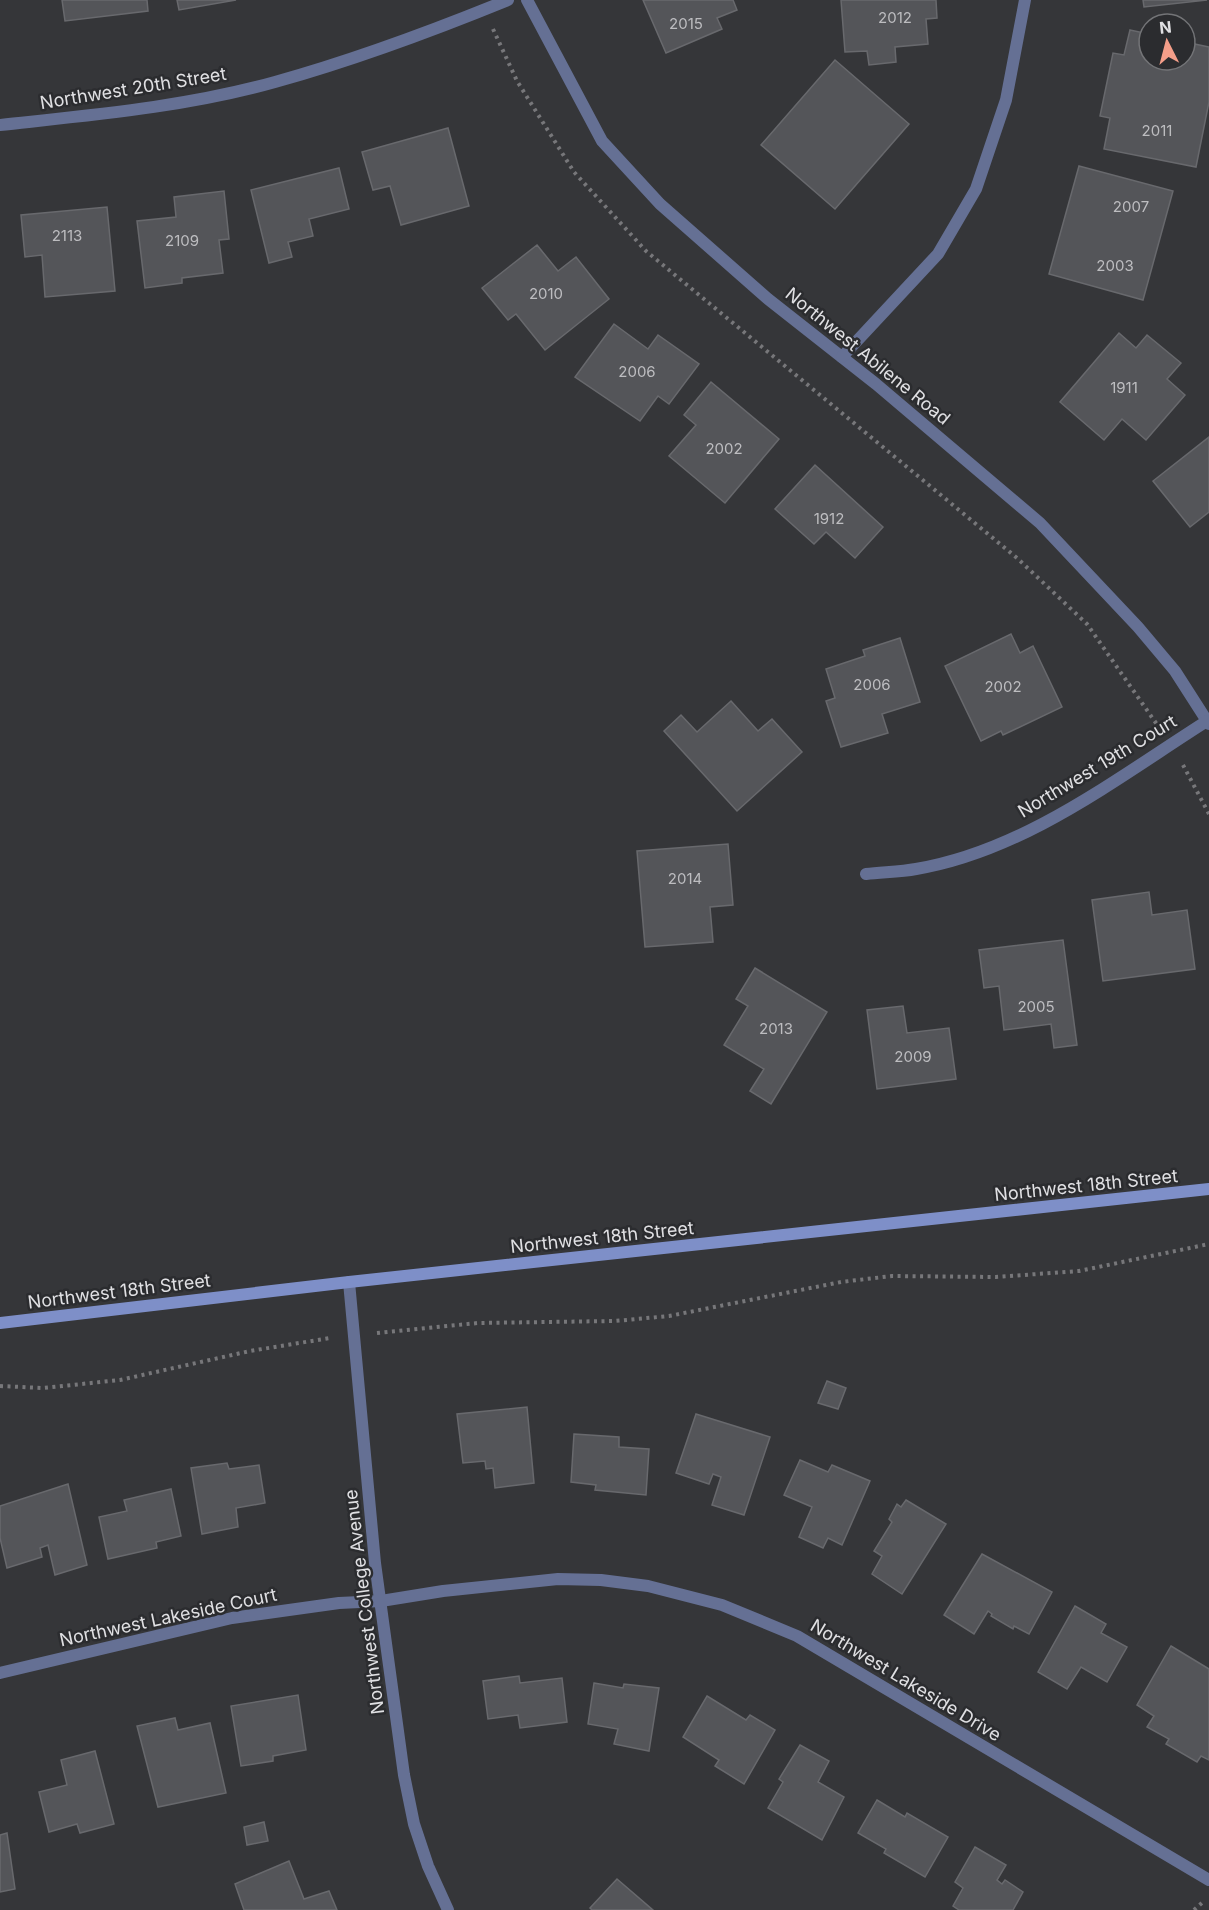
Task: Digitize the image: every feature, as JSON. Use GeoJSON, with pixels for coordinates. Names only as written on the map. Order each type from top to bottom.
{"type":"FeatureCollection","features":[{"type":"Feature","properties":{"kind":"main road","name":"Northwest 18th Street"},"geometry":{"type":"LineString","coordinates":[[0,1323],[348,1282],[1209,1189]]}},
{"type":"Feature","properties":{"kind":"street","name":"Northwest 20th Street"},"geometry":{"type":"LineString","coordinates":[[0,125],[178,103],[274,82],[405,40],[508,0]]}},
{"type":"Feature","properties":{"kind":"street","name":"Northwest Abilene Road"},"geometry":{"type":"LineString","coordinates":[[527,0],[602,141],[660,204],[768,298],[1040,523],[1138,627],[1175,671],[1208,722]]}},
{"type":"Feature","properties":{"kind":"street"},"geometry":{"type":"LineString","coordinates":[[842,357],[938,254],[976,189],[1006,100],[1025,0]]}},
{"type":"Feature","properties":{"kind":"street","name":"Northwest 19th Court"},"geometry":{"type":"LineString","coordinates":[[866,874],[917,869],[976,852],[1046,822],[1208,722]]}},
{"type":"Feature","properties":{"kind":"street","name":"Northwest College Avenue"},"geometry":{"type":"LineString","coordinates":[[348,1282],[381,1601],[404,1775],[414,1824],[428,1866],[448,1910]]}},
{"type":"Feature","properties":{"kind":"street","name":"Northwest Lakeside Drive"},"geometry":{"type":"LineString","coordinates":[[381,1601],[443,1591],[558,1580],[590,1580],[648,1586],[722,1605],[806,1640],[1209,1880]]}},
{"type":"Feature","properties":{"kind":"street","name":"Northwest Lakeside Court"},"geometry":{"type":"LineString","coordinates":[[0,1673],[232,1618],[339,1603],[381,1601]]}},
{"type":"Feature","properties":{"kind":"path"},"geometry":{"type":"LineString","coordinates":[[486,9],[517,81],[574,172],[646,251],[1017,558],[1087,624],[1170,744],[1209,814]]}},
{"type":"Feature","properties":{"kind":"path"},"geometry":{"type":"LineString","coordinates":[[0,1386],[43,1388],[120,1380],[250,1351],[353,1335],[489,1322],[615,1321],[669,1316],[841,1282],[892,1276],[996,1277],[1080,1271],[1209,1244]]}},
{"type":"Feature","properties":{"kind":"building"},"geometry":{"type":"Polygon","coordinates":[[[62,0],[147,0],[148,11],[65,21],[62,0]]]}},
{"type":"Feature","properties":{"kind":"building"},"geometry":{"type":"Polygon","coordinates":[[[177,0],[236,0],[179,10],[177,0]]]}},
{"type":"Feature","properties":{"kind":"building"},"geometry":{"type":"Polygon","coordinates":[[[643,0],[733,0],[737,10],[717,18],[722,29],[666,53],[643,0]]]}},
{"type":"Feature","properties":{"kind":"building"},"geometry":{"type":"Polygon","coordinates":[[[841,0],[936,0],[937,18],[926,19],[928,44],[895,47],[896,62],[869,65],[867,51],[845,52],[841,0]]]}},
{"type":"Feature","properties":{"kind":"building"},"geometry":{"type":"Polygon","coordinates":[[[1143,0],[1207,0],[1144,7],[1143,0]]]}},
{"type":"Feature","properties":{"kind":"building"},"geometry":{"type":"Polygon","coordinates":[[[1130,30],[1137,31],[1137,72],[1197,72],[1197,44],[1209,47],[1209,102],[1196,167],[1104,149],[1110,118],[1100,116],[1113,53],[1124,55],[1130,30]]]}},
{"type":"Feature","properties":{"kind":"building"},"geometry":{"type":"Polygon","coordinates":[[[835,60],[909,124],[835,209],[761,145],[835,60]]]}},
{"type":"Feature","properties":{"kind":"building"},"geometry":{"type":"Polygon","coordinates":[[[448,128],[469,206],[401,225],[390,186],[373,190],[362,152],[448,128]]]}},
{"type":"Feature","properties":{"kind":"building"},"geometry":{"type":"Polygon","coordinates":[[[1079,166],[1173,191],[1143,300],[1049,274],[1079,166]]]}},
{"type":"Feature","properties":{"kind":"building"},"geometry":{"type":"Polygon","coordinates":[[[339,168],[349,209],[309,219],[313,236],[288,242],[292,257],[269,263],[251,190],[339,168]]]}},
{"type":"Feature","properties":{"kind":"building"},"geometry":{"type":"Polygon","coordinates":[[[224,191],[229,239],[219,240],[223,273],[182,278],[182,283],[145,288],[137,221],[176,217],[174,197],[224,191]]]}},
{"type":"Feature","properties":{"kind":"building"},"geometry":{"type":"Polygon","coordinates":[[[107,207],[115,291],[45,297],[42,255],[25,257],[21,215],[107,207]]]}},
{"type":"Feature","properties":{"kind":"building"},"geometry":{"type":"Polygon","coordinates":[[[537,245],[558,271],[576,257],[609,299],[545,350],[516,314],[508,320],[482,288],[537,245]]]}},
{"type":"Feature","properties":{"kind":"building"},"geometry":{"type":"Polygon","coordinates":[[[614,324],[648,349],[658,335],[699,364],[669,404],[658,396],[640,421],[575,377],[614,324]]]}},
{"type":"Feature","properties":{"kind":"building"},"geometry":{"type":"Polygon","coordinates":[[[1119,333],[1136,348],[1147,335],[1181,363],[1167,379],[1185,395],[1146,440],[1122,419],[1104,440],[1060,402],[1119,333]]]}},
{"type":"Feature","properties":{"kind":"building"},"geometry":{"type":"Polygon","coordinates":[[[711,382],[779,439],[725,503],[669,456],[696,425],[684,415],[711,382]]]}},
{"type":"Feature","properties":{"kind":"building"},"geometry":{"type":"Polygon","coordinates":[[[1209,437],[1209,512],[1190,527],[1153,481],[1209,437]]]}},
{"type":"Feature","properties":{"kind":"building"},"geometry":{"type":"Polygon","coordinates":[[[815,465],[883,527],[855,558],[826,532],[814,544],[775,509],[815,465]]]}},
{"type":"Feature","properties":{"kind":"building"},"geometry":{"type":"Polygon","coordinates":[[[1011,634],[1020,653],[1033,646],[1062,707],[1003,735],[1001,731],[981,741],[945,666],[1011,634]]]}},
{"type":"Feature","properties":{"kind":"building"},"geometry":{"type":"Polygon","coordinates":[[[900,638],[920,702],[882,714],[888,733],[841,747],[826,701],[835,698],[826,669],[865,656],[863,650],[900,638]]]}},
{"type":"Feature","properties":{"kind":"building"},"geometry":{"type":"Polygon","coordinates":[[[731,701],[758,731],[772,719],[802,752],[737,811],[664,731],[681,715],[697,732],[731,701]]]}},
{"type":"Feature","properties":{"kind":"building"},"geometry":{"type":"Polygon","coordinates":[[[728,844],[733,905],[710,907],[713,942],[645,947],[637,851],[728,844]]]}},
{"type":"Feature","properties":{"kind":"building"},"geometry":{"type":"Polygon","coordinates":[[[1149,892],[1152,915],[1187,910],[1195,969],[1103,981],[1092,900],[1149,892]]]}},
{"type":"Feature","properties":{"kind":"building"},"geometry":{"type":"Polygon","coordinates":[[[1063,940],[1077,1045],[1054,1048],[1051,1024],[1004,1030],[999,986],[984,988],[979,950],[1063,940]]]}},
{"type":"Feature","properties":{"kind":"building"},"geometry":{"type":"Polygon","coordinates":[[[755,968],[827,1012],[771,1104],[750,1091],[764,1069],[724,1045],[748,1006],[736,999],[755,968]]]}},
{"type":"Feature","properties":{"kind":"building"},"geometry":{"type":"Polygon","coordinates":[[[903,1006],[907,1033],[949,1028],[956,1079],[877,1089],[867,1010],[903,1006]]]}},
{"type":"Feature","properties":{"kind":"building"},"geometry":{"type":"Polygon","coordinates":[[[827,1381],[846,1388],[838,1409],[818,1403],[827,1381]]]}},
{"type":"Feature","properties":{"kind":"building"},"geometry":{"type":"Polygon","coordinates":[[[527,1407],[534,1483],[495,1488],[493,1468],[486,1469],[485,1461],[463,1463],[457,1414],[527,1407]]]}},
{"type":"Feature","properties":{"kind":"building"},"geometry":{"type":"Polygon","coordinates":[[[696,1414],[770,1437],[744,1515],[712,1505],[721,1477],[713,1474],[709,1484],[676,1473],[696,1414]]]}},
{"type":"Feature","properties":{"kind":"building"},"geometry":{"type":"Polygon","coordinates":[[[574,1434],[619,1437],[619,1447],[649,1449],[646,1495],[595,1490],[596,1485],[571,1482],[574,1434]]]}},
{"type":"Feature","properties":{"kind":"building"},"geometry":{"type":"Polygon","coordinates":[[[800,1460],[828,1472],[832,1465],[870,1481],[842,1545],[828,1538],[823,1548],[799,1537],[812,1507],[784,1495],[800,1460]]]}},
{"type":"Feature","properties":{"kind":"building"},"geometry":{"type":"Polygon","coordinates":[[[227,1463],[229,1469],[259,1465],[265,1503],[236,1508],[238,1527],[202,1534],[191,1468],[227,1463]]]}},
{"type":"Feature","properties":{"kind":"building"},"geometry":{"type":"Polygon","coordinates":[[[68,1484],[87,1565],[55,1575],[48,1545],[40,1548],[42,1557],[7,1568],[0,1538],[0,1506],[68,1484]]]}},
{"type":"Feature","properties":{"kind":"building"},"geometry":{"type":"Polygon","coordinates":[[[171,1489],[181,1536],[156,1542],[157,1548],[108,1559],[99,1517],[127,1511],[124,1500],[171,1489]]]}},
{"type":"Feature","properties":{"kind":"building"},"geometry":{"type":"Polygon","coordinates":[[[906,1500],[946,1524],[902,1594],[872,1574],[882,1556],[874,1551],[892,1522],[889,1519],[897,1504],[901,1507],[906,1500]]]}},
{"type":"Feature","properties":{"kind":"building"},"geometry":{"type":"Polygon","coordinates":[[[982,1554],[1052,1592],[1029,1634],[1014,1626],[1013,1629],[991,1616],[992,1614],[988,1611],[974,1634],[944,1615],[982,1554]]]}},
{"type":"Feature","properties":{"kind":"building"},"geometry":{"type":"Polygon","coordinates":[[[1075,1606],[1106,1624],[1101,1633],[1127,1647],[1107,1682],[1081,1667],[1067,1689],[1038,1672],[1075,1606]]]}},
{"type":"Feature","properties":{"kind":"building"},"geometry":{"type":"Polygon","coordinates":[[[1171,1646],[1209,1669],[1209,1760],[1201,1756],[1197,1762],[1166,1744],[1169,1739],[1147,1727],[1154,1716],[1137,1705],[1171,1646]]]}},
{"type":"Feature","properties":{"kind":"building"},"geometry":{"type":"Polygon","coordinates":[[[519,1676],[520,1683],[562,1678],[567,1722],[520,1728],[518,1715],[488,1719],[483,1681],[519,1676]]]}},
{"type":"Feature","properties":{"kind":"building"},"geometry":{"type":"Polygon","coordinates":[[[594,1683],[623,1688],[624,1684],[659,1688],[649,1751],[614,1744],[618,1729],[588,1724],[594,1683]]]}},
{"type":"Feature","properties":{"kind":"building"},"geometry":{"type":"Polygon","coordinates":[[[298,1695],[306,1750],[273,1756],[273,1761],[241,1766],[231,1706],[298,1695]]]}},
{"type":"Feature","properties":{"kind":"building"},"geometry":{"type":"Polygon","coordinates":[[[707,1696],[746,1720],[750,1715],[775,1730],[744,1784],[715,1766],[719,1760],[683,1737],[707,1696]]]}},
{"type":"Feature","properties":{"kind":"building"},"geometry":{"type":"Polygon","coordinates":[[[175,1718],[178,1730],[210,1723],[226,1793],[158,1807],[137,1726],[175,1718]]]}},
{"type":"Feature","properties":{"kind":"building"},"geometry":{"type":"Polygon","coordinates":[[[800,1745],[829,1761],[818,1782],[844,1797],[822,1840],[768,1808],[783,1782],[779,1779],[800,1745]]]}},
{"type":"Feature","properties":{"kind":"building"},"geometry":{"type":"Polygon","coordinates":[[[95,1751],[114,1824],[80,1833],[77,1824],[49,1832],[39,1792],[67,1785],[61,1760],[95,1751]]]}},
{"type":"Feature","properties":{"kind":"building"},"geometry":{"type":"Polygon","coordinates":[[[877,1800],[905,1817],[907,1813],[948,1837],[925,1877],[884,1853],[886,1849],[858,1833],[877,1800]]]}},
{"type":"Feature","properties":{"kind":"building"},"geometry":{"type":"Polygon","coordinates":[[[264,1822],[268,1841],[247,1845],[244,1827],[264,1822]]]}},
{"type":"Feature","properties":{"kind":"building"},"geometry":{"type":"Polygon","coordinates":[[[7,1833],[15,1889],[0,1892],[0,1835],[7,1833]]]}},
{"type":"Feature","properties":{"kind":"building"},"geometry":{"type":"Polygon","coordinates":[[[975,1847],[1006,1865],[997,1880],[1002,1884],[1005,1880],[1023,1892],[1013,1910],[959,1910],[953,1906],[963,1888],[955,1882],[975,1847]]]}},
{"type":"Feature","properties":{"kind":"building"},"geometry":{"type":"Polygon","coordinates":[[[289,1861],[304,1899],[329,1891],[337,1910],[244,1910],[235,1884],[289,1861]]]}},
{"type":"Feature","properties":{"kind":"building"},"geometry":{"type":"Polygon","coordinates":[[[617,1879],[653,1910],[592,1910],[590,1908],[617,1879]]]}}]}
